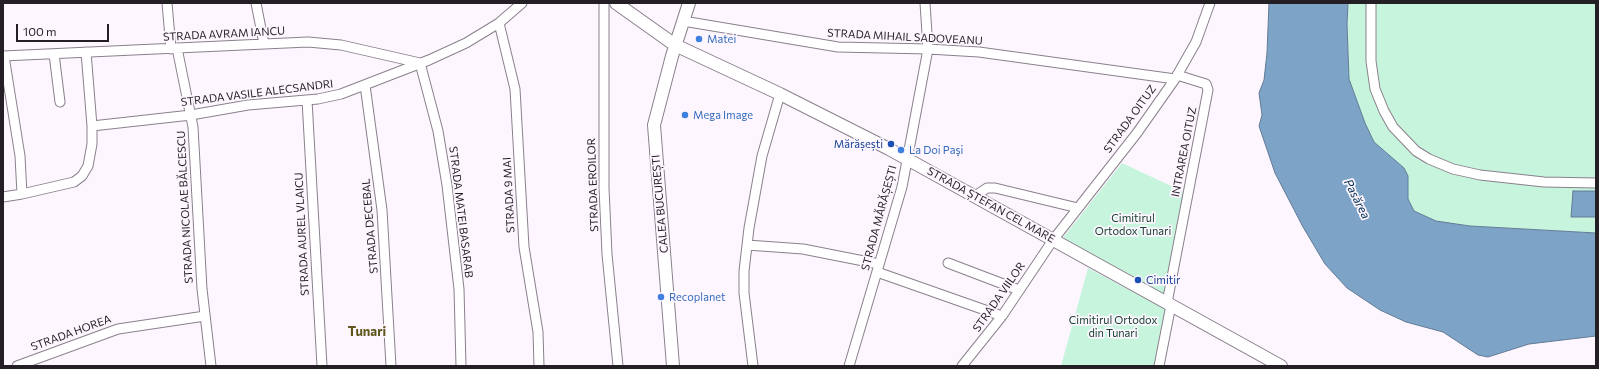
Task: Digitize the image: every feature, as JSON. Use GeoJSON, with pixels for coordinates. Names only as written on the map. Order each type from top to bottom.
{"type":"FeatureCollection","features":[{"type":"Feature","properties":{"kind":"main road","name":"STRADA ȘTEFAN CEL MARE"},"geometry":{"type":"LineString","coordinates":[[616,3],[675,45],[780,94],[907,159],[1281,366]]}},
{"type":"Feature","properties":{"kind":"main road","name":"CALEA BUCUREȘTI"},"geometry":{"type":"LineString","coordinates":[[674,366],[654,130],[656,114],[675,45],[689,3]]}},
{"type":"Feature","properties":{"kind":"street","name":"STRADA NICOLAE BĂLCESCU"},"geometry":{"type":"LineString","coordinates":[[167,3],[174,49],[191,115],[205,316],[211,366]]}},
{"type":"Feature","properties":{"kind":"street"},"geometry":{"type":"LineString","coordinates":[[256,3],[264,44]]}},
{"type":"Feature","properties":{"kind":"street","name":"STRADA VASILE ALECSANDRI"},"geometry":{"type":"LineString","coordinates":[[92,126],[191,115],[248,105],[307,100],[341,94],[466,43],[500,23],[522,3]]}},
{"type":"Feature","properties":{"kind":"street","name":"STRADA EROILOR"},"geometry":{"type":"LineString","coordinates":[[604,3],[604,188],[606,239],[618,366]]}},
{"type":"Feature","properties":{"kind":"street","name":"STRADA MĂRĂȘEȘTI"},"geometry":{"type":"LineString","coordinates":[[848,366],[902,187],[928,49],[925,3]]}},
{"type":"Feature","properties":{"kind":"street","name":"STRADA OITUZ"},"geometry":{"type":"LineString","coordinates":[[1053,240],[1137,133],[1176,77],[1196,42],[1210,3]]}},
{"type":"Feature","properties":{"kind":"street"},"geometry":{"type":"LineString","coordinates":[[1371,3],[1371,61],[1375,89],[1384,112],[1393,127],[1416,151],[1429,159],[1452,169],[1480,175],[1544,182],[1596,183]]}},
{"type":"Feature","properties":{"kind":"street","name":"STRADA MIHAIL SADOVEANU"},"geometry":{"type":"LineString","coordinates":[[683,21],[838,47],[928,49],[997,54],[1176,77]]}},
{"type":"Feature","properties":{"kind":"street","name":"STRADA 9 MAI"},"geometry":{"type":"LineString","coordinates":[[500,23],[515,89],[524,247],[537,325],[539,366]]}},
{"type":"Feature","properties":{"kind":"street","name":"STRADA AVRAM IANCU"},"geometry":{"type":"LineString","coordinates":[[3,56],[319,42],[420,63]]}},
{"type":"Feature","properties":{"kind":"street"},"geometry":{"type":"LineString","coordinates":[[3,197],[74,182],[82,176],[88,166],[91,155],[92,126],[86,52]]}},
{"type":"Feature","properties":{"kind":"street"},"geometry":{"type":"LineString","coordinates":[[54,54],[60,102]]}},
{"type":"Feature","properties":{"kind":"street"},"geometry":{"type":"LineString","coordinates":[[3,56],[20,156],[22,194]]}},
{"type":"Feature","properties":{"kind":"street","name":"STRADA MATEI BASARAB"},"geometry":{"type":"LineString","coordinates":[[420,63],[438,131],[447,185],[459,289],[461,366]]}},
{"type":"Feature","properties":{"kind":"street","name":"INTRAREA OITUZ"},"geometry":{"type":"LineString","coordinates":[[1169,304],[1208,90],[1206,84],[1176,77]]}},
{"type":"Feature","properties":{"kind":"street","name":"STRADA DECEBAL"},"geometry":{"type":"LineString","coordinates":[[365,85],[382,210],[391,366]]}},
{"type":"Feature","properties":{"kind":"street"},"geometry":{"type":"LineString","coordinates":[[753,366],[744,293],[747,245],[762,156],[780,94]]}},
{"type":"Feature","properties":{"kind":"street","name":"STRADA AUREL VLAICU"},"geometry":{"type":"LineString","coordinates":[[307,100],[322,366]]}},
{"type":"Feature","properties":{"kind":"street"},"geometry":{"type":"LineString","coordinates":[[975,196],[987,188],[995,188],[1078,208]]}},
{"type":"Feature","properties":{"kind":"street","name":"STRADA VIILOR"},"geometry":{"type":"LineString","coordinates":[[962,366],[1002,316],[1053,240]]}},
{"type":"Feature","properties":{"kind":"street"},"geometry":{"type":"LineString","coordinates":[[747,245],[803,249],[878,268],[1002,316]]}},
{"type":"Feature","properties":{"kind":"street"},"geometry":{"type":"LineString","coordinates":[[948,263],[1019,290]]}},
{"type":"Feature","properties":{"kind":"street"},"geometry":{"type":"LineString","coordinates":[[1160,366],[1169,304]]}},
{"type":"Feature","properties":{"kind":"street","name":"STRADA HOREA"},"geometry":{"type":"LineString","coordinates":[[17,366],[113,330],[205,316]]}},
{"type":"Feature","properties":{"kind":"green space"},"geometry":{"type":"Polygon","coordinates":[[[1348,3],[1596,3],[1596,233],[1470,226],[1436,221],[1414,211],[1408,199],[1408,176],[1404,168],[1374,142],[1365,123],[1349,79],[1347,24],[1348,3]]]}},
{"type":"Feature","properties":{"kind":"green space","name":"Cimitirul Ortodox Tunari"},"geometry":{"type":"Polygon","coordinates":[[[1122,163],[1186,193],[1166,297],[1062,239],[1122,163]]]}},
{"type":"Feature","properties":{"kind":"green space","name":"Cimitirul Ortodox din Tunari"},"geometry":{"type":"Polygon","coordinates":[[[1088,268],[1165,309],[1154,366],[1061,366],[1088,268]]]}},
{"type":"Feature","properties":{"kind":"water","name":"Pasărea"},"geometry":{"type":"Polygon","coordinates":[[[1269,3],[1348,3],[1347,24],[1349,79],[1365,123],[1374,142],[1404,168],[1408,176],[1408,199],[1414,211],[1436,221],[1470,226],[1596,233],[1596,336],[1529,344],[1488,357],[1478,355],[1443,332],[1406,322],[1380,310],[1347,288],[1325,264],[1303,227],[1275,173],[1259,126],[1262,115],[1259,93],[1264,80],[1267,53],[1269,3]]]}},
{"type":"Feature","properties":{"kind":"water"},"geometry":{"type":"Polygon","coordinates":[[[1573,191],[1596,191],[1596,217],[1571,217],[1573,191]]]}},
{"type":"Feature","properties":{"kind":"place","name":"Matei"},"geometry":{"type":"Point","coordinates":[699,39]}},
{"type":"Feature","properties":{"kind":"place","name":"Mega Image"},"geometry":{"type":"Point","coordinates":[685,115]}},
{"type":"Feature","properties":{"kind":"place","name":"Mărășești"},"geometry":{"type":"Point","coordinates":[891,144]}},
{"type":"Feature","properties":{"kind":"place","name":"La Doi Paşi"},"geometry":{"type":"Point","coordinates":[901,150]}},
{"type":"Feature","properties":{"kind":"place","name":"Cimitir"},"geometry":{"type":"Point","coordinates":[1138,280]}},
{"type":"Feature","properties":{"kind":"place","name":"Recoplanet"},"geometry":{"type":"Point","coordinates":[661,297]}},
{"type":"Feature","properties":{"kind":"district","name":"Tunari"},"geometry":{"type":"Point","coordinates":[367,332]}}]}
